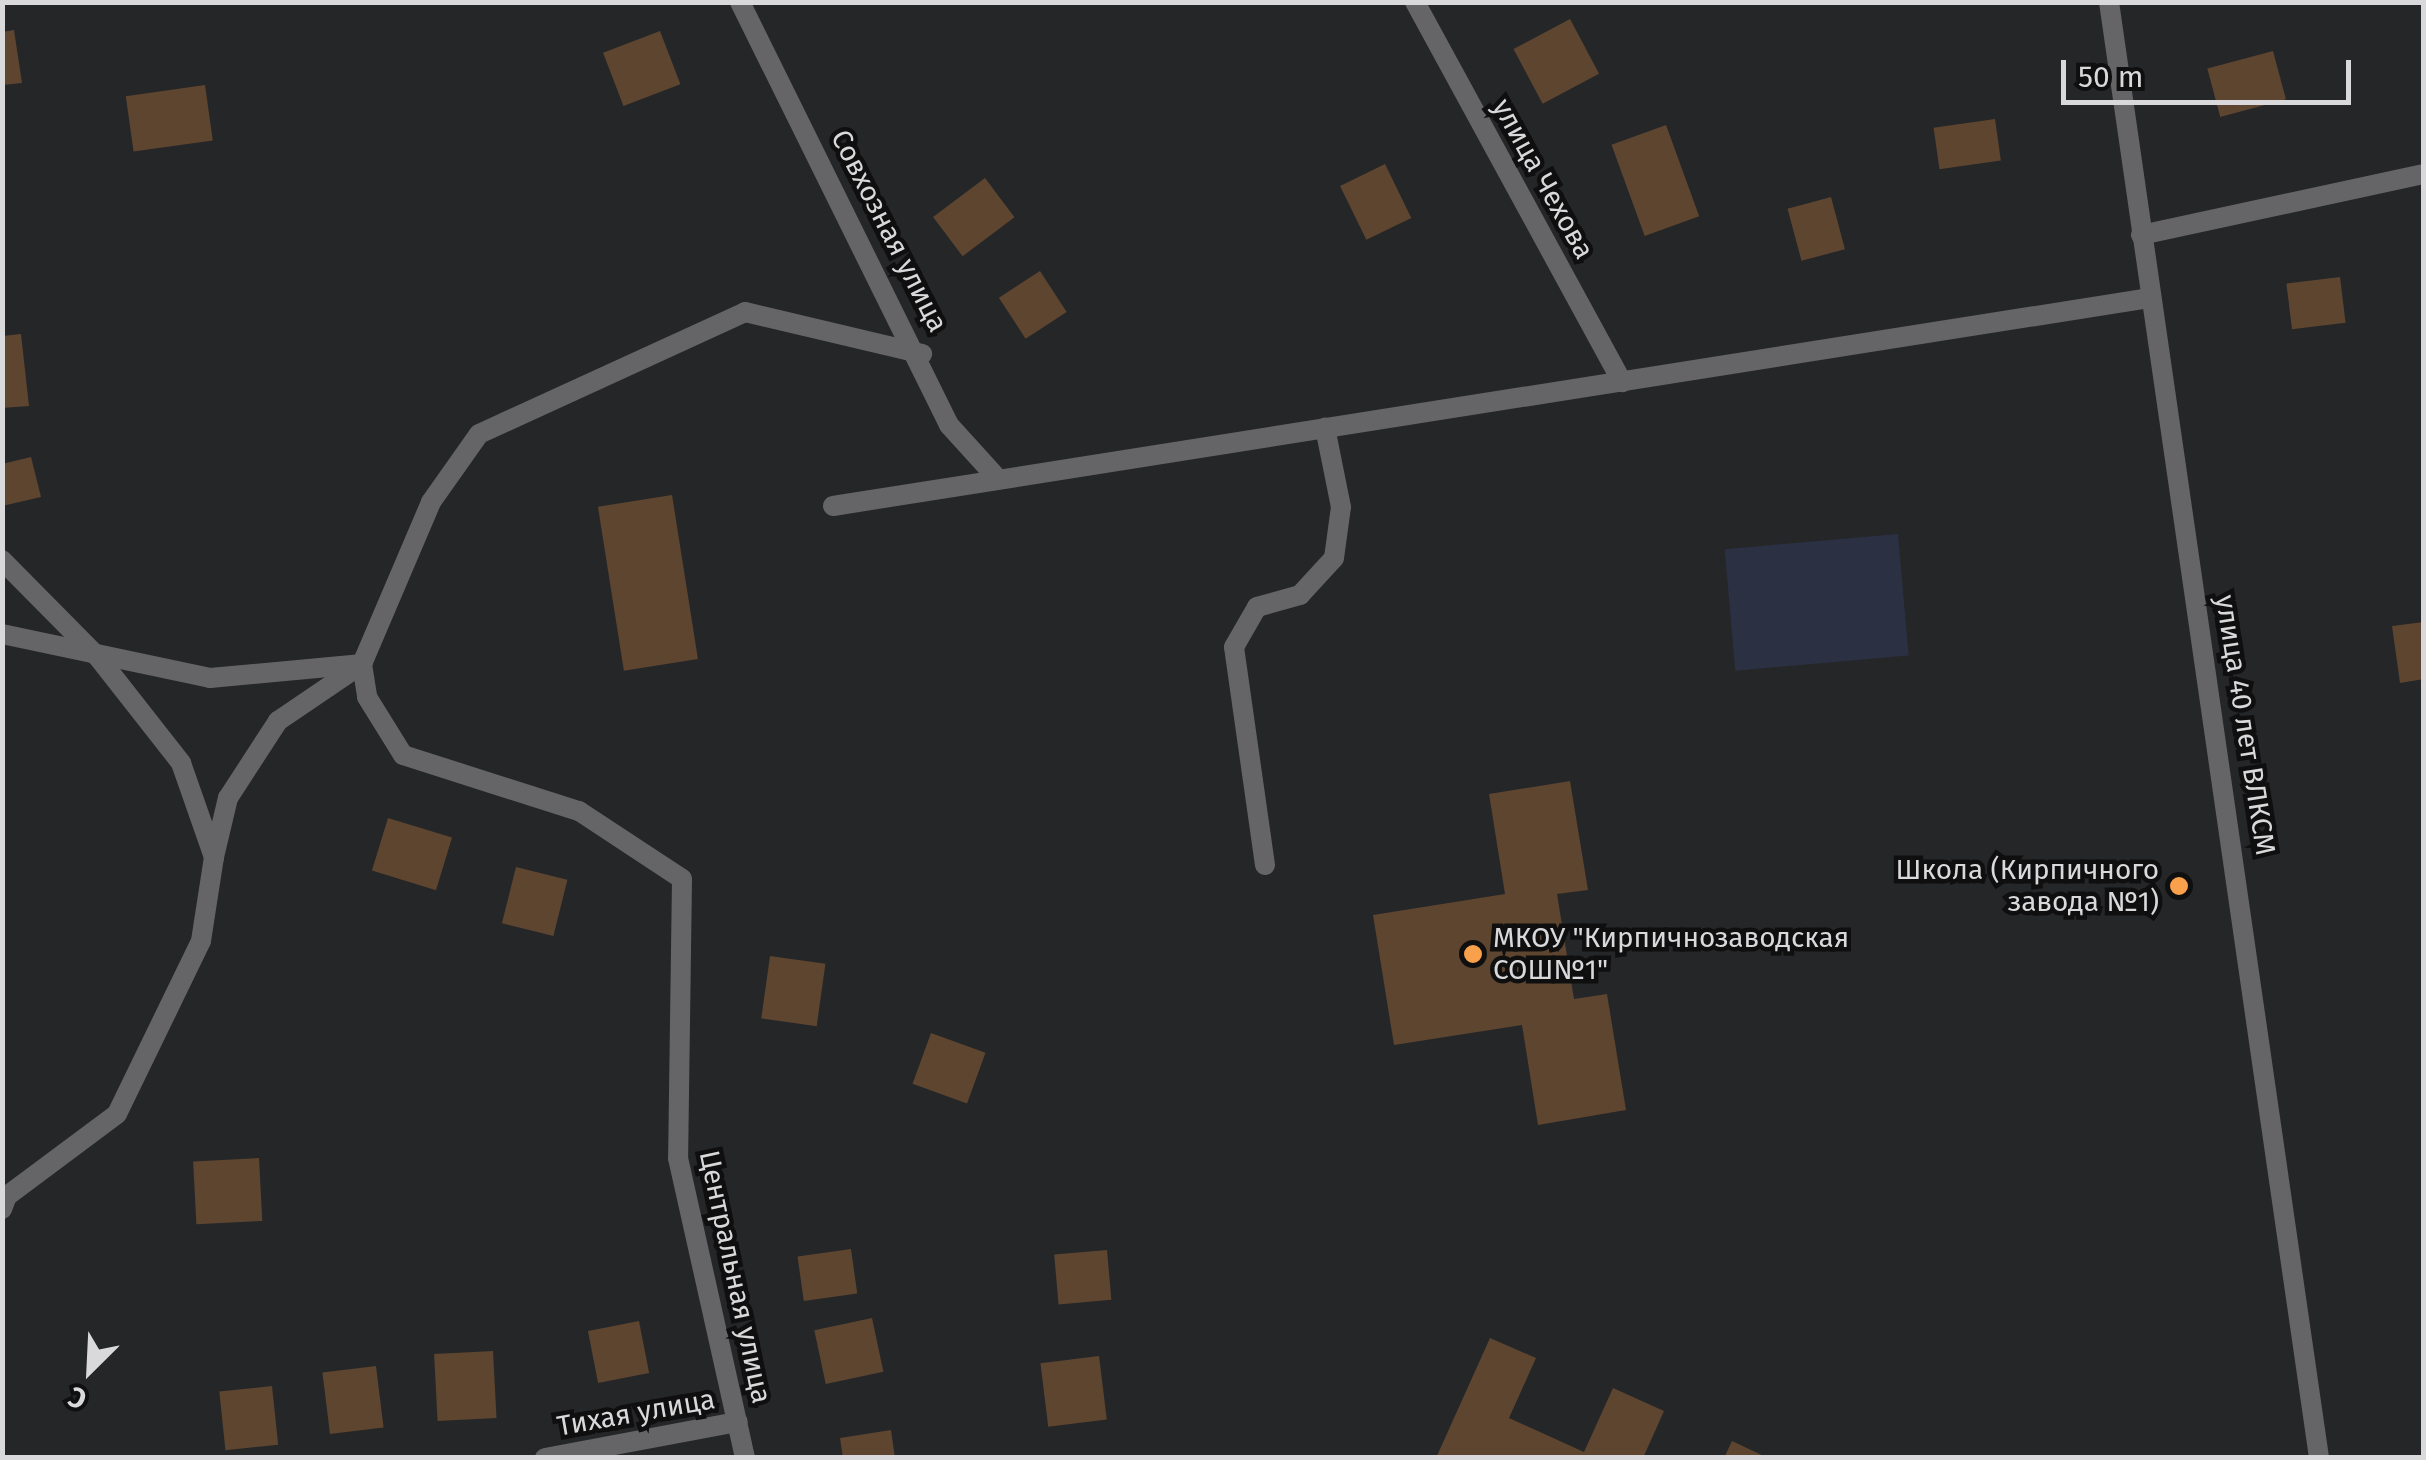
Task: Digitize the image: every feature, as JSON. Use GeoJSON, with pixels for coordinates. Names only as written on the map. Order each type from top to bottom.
{"type":"FeatureCollection","features":[{"type":"Feature","properties":{"kind":"street","name":"Совхозная улица"},"geometry":{"type":"LineString","coordinates":[[740,2],[922,354],[949,424],[997,478]]}},
{"type":"Feature","properties":{"kind":"street","name":"улица Чехова"},"geometry":{"type":"LineString","coordinates":[[1416,2],[1622,382]]}},
{"type":"Feature","properties":{"kind":"street","name":"улица 40 лет ВЛКСМ"},"geometry":{"type":"LineString","coordinates":[[2109,2],[2149,298],[2235,837],[2319,1458]]}},
{"type":"Feature","properties":{"kind":"street"},"geometry":{"type":"LineString","coordinates":[[2141,234],[2424,174]]}},
{"type":"Feature","properties":{"kind":"street"},"geometry":{"type":"LineString","coordinates":[[833,506],[2149,298]]}},
{"type":"Feature","properties":{"kind":"street"},"geometry":{"type":"LineString","coordinates":[[2,1209],[7,1196],[117,1114],[201,941],[228,798],[278,720],[362,664],[431,502],[479,434],[744,312],[922,354]]}},
{"type":"Feature","properties":{"kind":"street"},"geometry":{"type":"LineString","coordinates":[[1265,866],[1234,647],[1257,607],[1300,596],[1334,558],[1341,507],[1325,428]]}},
{"type":"Feature","properties":{"kind":"street"},"geometry":{"type":"LineString","coordinates":[[2,560],[98,657],[181,763],[214,857]]}},
{"type":"Feature","properties":{"kind":"street"},"geometry":{"type":"LineString","coordinates":[[2,634],[210,678],[362,664]]}},
{"type":"Feature","properties":{"kind":"street","name":"Центральная улица"},"geometry":{"type":"LineString","coordinates":[[362,664],[366,697],[404,755],[579,811],[682,879],[684,988],[678,1158],[745,1458]]}},
{"type":"Feature","properties":{"kind":"street","name":"Тихая улица"},"geometry":{"type":"LineString","coordinates":[[544,1458],[738,1422]]}},
{"type":"Feature","properties":{"kind":"shaded area"},"geometry":{"type":"Polygon","coordinates":[[[1898,534],[1909,656],[1735,671],[1725,549],[1898,534]]]}},
{"type":"Feature","properties":{"kind":"building"},"geometry":{"type":"Polygon","coordinates":[[[1570,19],[1599,74],[1543,104],[1513,49],[1570,19]]]}},
{"type":"Feature","properties":{"kind":"building"},"geometry":{"type":"Polygon","coordinates":[[[14,30],[22,83],[2,85],[2,32],[14,30]]]}},
{"type":"Feature","properties":{"kind":"building"},"geometry":{"type":"Polygon","coordinates":[[[660,31],[680,84],[623,106],[603,53],[660,31]]]}},
{"type":"Feature","properties":{"kind":"building"},"geometry":{"type":"Polygon","coordinates":[[[2273,51],[2286,99],[2220,117],[2207,69],[2273,51]]]}},
{"type":"Feature","properties":{"kind":"building"},"geometry":{"type":"Polygon","coordinates":[[[205,85],[213,140],[134,152],[126,96],[205,85]]]}},
{"type":"Feature","properties":{"kind":"building"},"geometry":{"type":"Polygon","coordinates":[[[1995,119],[2001,161],[1939,169],[1934,128],[1995,119]]]}},
{"type":"Feature","properties":{"kind":"building"},"geometry":{"type":"Polygon","coordinates":[[[1666,125],[1699,216],[1645,236],[1611,145],[1666,125]]]}},
{"type":"Feature","properties":{"kind":"building"},"geometry":{"type":"Polygon","coordinates":[[[1385,164],[1411,218],[1366,240],[1340,186],[1385,164]]]}},
{"type":"Feature","properties":{"kind":"building"},"geometry":{"type":"Polygon","coordinates":[[[985,178],[1014,217],[963,256],[933,217],[985,178]]]}},
{"type":"Feature","properties":{"kind":"building"},"geometry":{"type":"Polygon","coordinates":[[[1831,197],[1845,249],[1802,261],[1788,209],[1831,197]]]}},
{"type":"Feature","properties":{"kind":"building"},"geometry":{"type":"Polygon","coordinates":[[[1040,271],[1067,312],[1026,339],[999,298],[1040,271]]]}},
{"type":"Feature","properties":{"kind":"building"},"geometry":{"type":"Polygon","coordinates":[[[2340,277],[2346,323],[2292,329],[2286,284],[2340,277]]]}},
{"type":"Feature","properties":{"kind":"building"},"geometry":{"type":"Polygon","coordinates":[[[21,334],[29,406],[2,408],[2,336],[21,334]]]}},
{"type":"Feature","properties":{"kind":"building"},"geometry":{"type":"Polygon","coordinates":[[[31,457],[41,497],[2,506],[2,464],[31,457]]]}},
{"type":"Feature","properties":{"kind":"building"},"geometry":{"type":"Polygon","coordinates":[[[672,495],[698,659],[624,671],[598,507],[672,495]]]}},
{"type":"Feature","properties":{"kind":"building"},"geometry":{"type":"Polygon","coordinates":[[[2424,622],[2424,679],[2400,683],[2392,626],[2424,622]]]}},
{"type":"Feature","properties":{"kind":"building","name":"МКОУ \"Кирпичнозаводская СОШ№1\""},"geometry":{"type":"Polygon","coordinates":[[[1570,781],[1588,890],[1557,894],[1574,999],[1607,994],[1626,1110],[1538,1125],[1522,1025],[1394,1045],[1373,915],[1505,894],[1489,794],[1570,781]]]}},
{"type":"Feature","properties":{"kind":"building"},"geometry":{"type":"Polygon","coordinates":[[[388,818],[452,838],[436,890],[372,871],[388,818]]]}},
{"type":"Feature","properties":{"kind":"building"},"geometry":{"type":"Polygon","coordinates":[[[516,867],[567,880],[553,936],[502,923],[516,867]]]}},
{"type":"Feature","properties":{"kind":"building"},"geometry":{"type":"Polygon","coordinates":[[[770,956],[825,964],[817,1026],[761,1018],[770,956]]]}},
{"type":"Feature","properties":{"kind":"building"},"geometry":{"type":"Polygon","coordinates":[[[931,1033],[986,1053],[967,1104],[913,1084],[931,1033]]]}},
{"type":"Feature","properties":{"kind":"building"},"geometry":{"type":"Polygon","coordinates":[[[259,1158],[262,1221],[196,1224],[193,1161],[259,1158]]]}},
{"type":"Feature","properties":{"kind":"building"},"geometry":{"type":"Polygon","coordinates":[[[851,1249],[857,1294],[804,1301],[798,1257],[851,1249]]]}},
{"type":"Feature","properties":{"kind":"building"},"geometry":{"type":"Polygon","coordinates":[[[1107,1250],[1111,1300],[1059,1304],[1054,1255],[1107,1250]]]}},
{"type":"Feature","properties":{"kind":"building"},"geometry":{"type":"Polygon","coordinates":[[[872,1318],[883,1372],[826,1384],[814,1330],[872,1318]]]}},
{"type":"Feature","properties":{"kind":"building"},"geometry":{"type":"Polygon","coordinates":[[[639,1321],[649,1373],[598,1383],[588,1331],[639,1321]]]}},
{"type":"Feature","properties":{"kind":"building"},"geometry":{"type":"Polygon","coordinates":[[[1490,1338],[1536,1358],[1509,1418],[1584,1452],[1613,1388],[1664,1411],[1643,1458],[1436,1458],[1490,1338]]]}},
{"type":"Feature","properties":{"kind":"building"},"geometry":{"type":"Polygon","coordinates":[[[493,1351],[497,1418],[438,1421],[434,1354],[493,1351]]]}},
{"type":"Feature","properties":{"kind":"building"},"geometry":{"type":"Polygon","coordinates":[[[1099,1356],[1107,1420],[1048,1427],[1040,1363],[1099,1356]]]}},
{"type":"Feature","properties":{"kind":"building"},"geometry":{"type":"Polygon","coordinates":[[[376,1366],[384,1428],[330,1434],[322,1373],[376,1366]]]}},
{"type":"Feature","properties":{"kind":"building"},"geometry":{"type":"Polygon","coordinates":[[[272,1386],[278,1445],[225,1450],[219,1392],[272,1386]]]}},
{"type":"Feature","properties":{"kind":"building"},"geometry":{"type":"Polygon","coordinates":[[[891,1430],[895,1458],[843,1458],[840,1438],[891,1430]]]}},
{"type":"Feature","properties":{"kind":"building"},"geometry":{"type":"Polygon","coordinates":[[[1732,1441],[1768,1458],[1724,1458],[1732,1441]]]}},
{"type":"Feature","properties":{"kind":"place","name":"Школа (Кирпичного завода №1)"},"geometry":{"type":"Point","coordinates":[2179,886]}},
{"type":"Feature","properties":{"kind":"place","name":"МКОУ \"Кирпичнозаводская СОШ№1\""},"geometry":{"type":"Point","coordinates":[1473,954]}}]}
